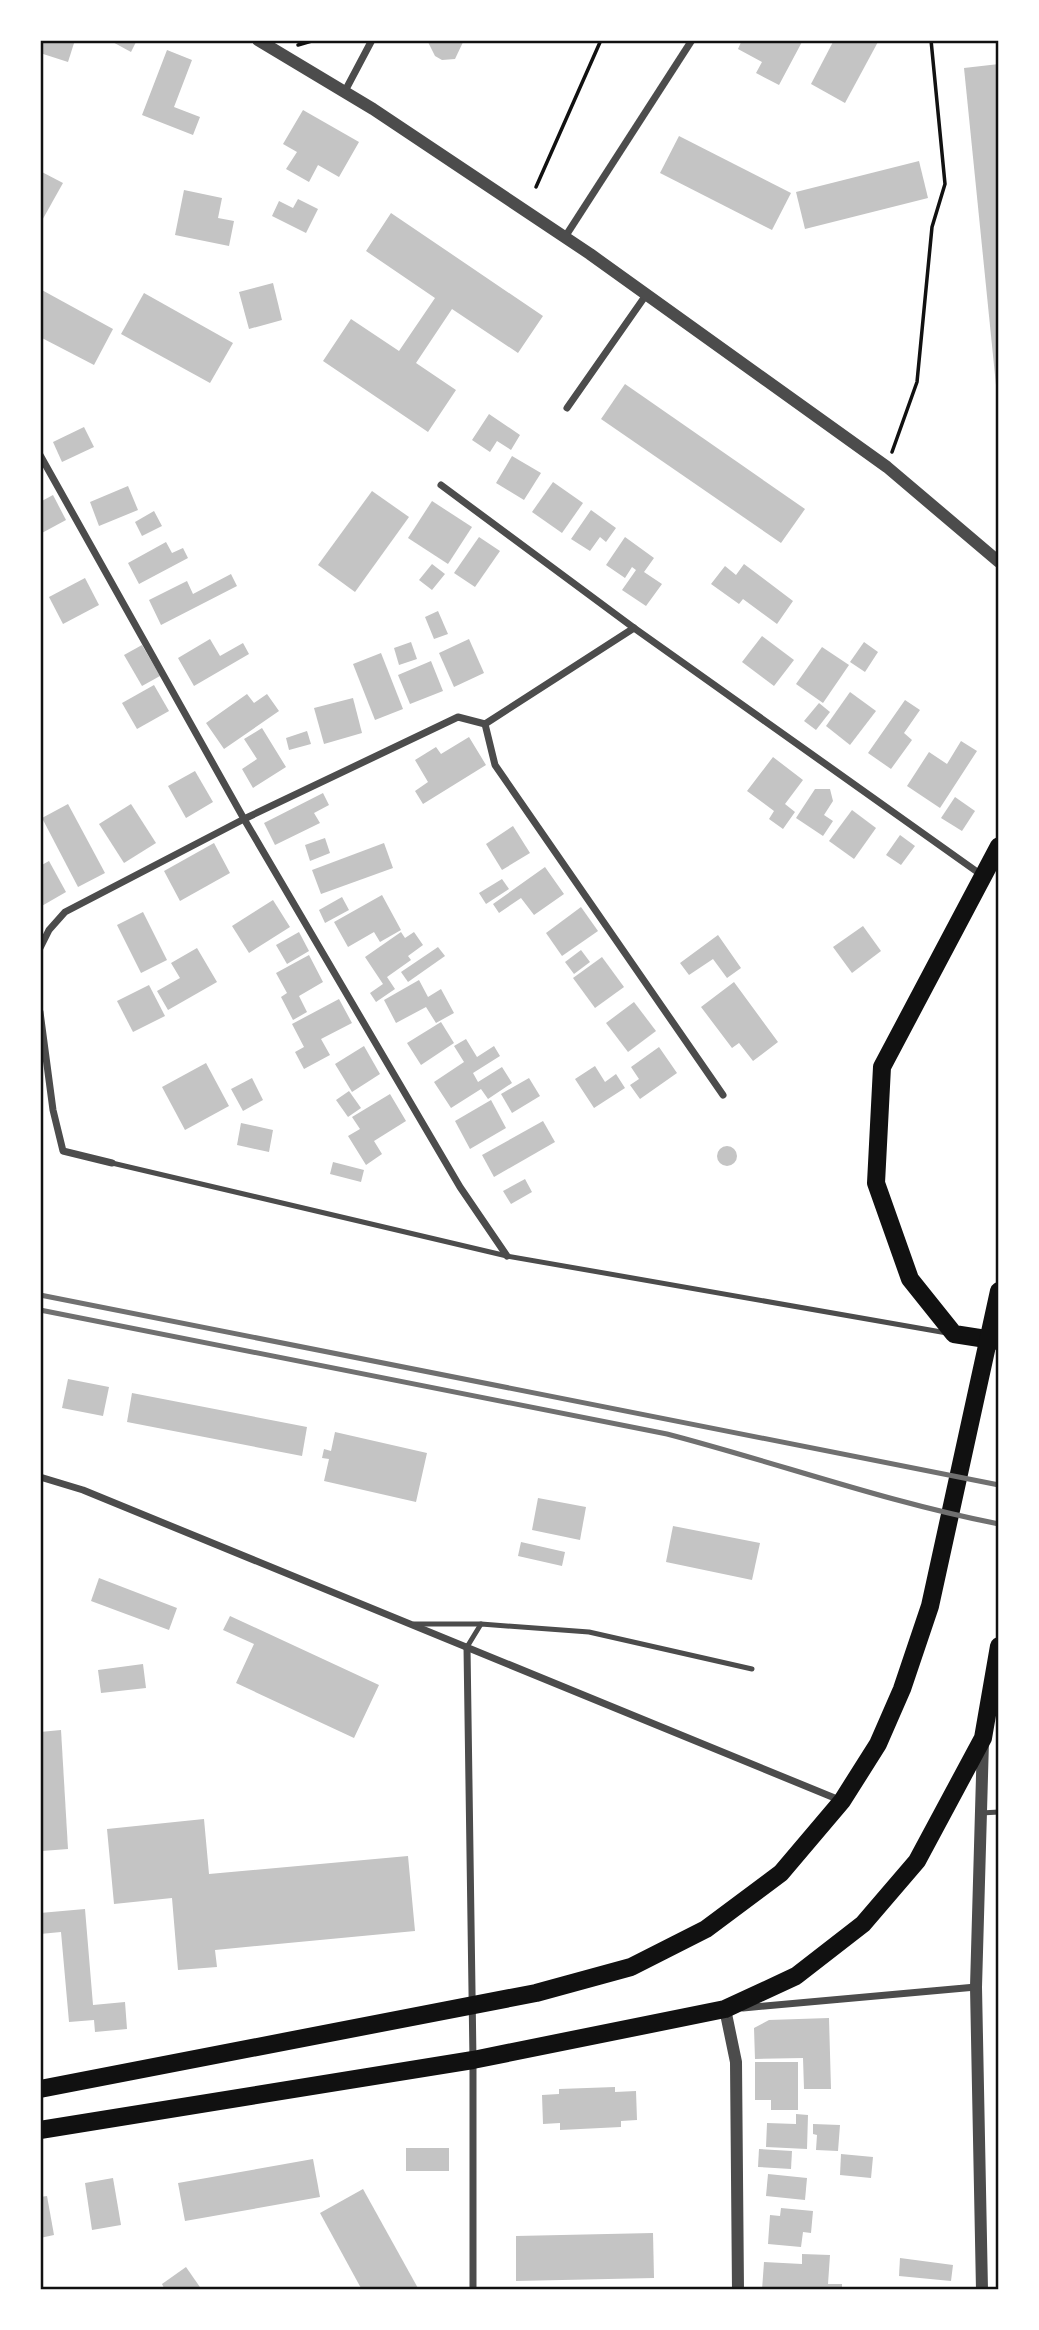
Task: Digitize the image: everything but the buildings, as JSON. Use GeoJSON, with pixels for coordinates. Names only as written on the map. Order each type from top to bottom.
{"type":"FeatureCollection","features":[{"type":"Feature","properties":{"kind":"main road"},"geometry":{"type":"LineString","coordinates":[[999,846],[882,1067],[876,1183],[910,1279],[954,1334],[999,1341]]}},
{"type":"Feature","properties":{"kind":"main road"},"geometry":{"type":"LineString","coordinates":[[40,2089],[536,1993],[631,1966],[706,1929],[781,1873],[842,1801],[878,1744],[902,1689],[930,1606],[999,1291]]}},
{"type":"Feature","properties":{"kind":"main road"},"geometry":{"type":"LineString","coordinates":[[40,2130],[473,2060],[725,2010],[796,1976],[863,1924],[917,1861],[984,1738],[999,1646]]}},
{"type":"Feature","properties":{"kind":"street"},"geometry":{"type":"LineString","coordinates":[[258,40],[345,91],[565,237],[887,467],[999,562]]}},
{"type":"Feature","properties":{"kind":"street"},"geometry":{"type":"LineString","coordinates":[[345,91],[373,40]]}},
{"type":"Feature","properties":{"kind":"street"},"geometry":{"type":"LineString","coordinates":[[565,237],[692,40]]}},
{"type":"Feature","properties":{"kind":"street"},"geometry":{"type":"LineString","coordinates":[[568,408],[646,295]]}},
{"type":"Feature","properties":{"kind":"street"},"geometry":{"type":"LineString","coordinates":[[40,455],[244,819],[460,1187],[507,1256]]}},
{"type":"Feature","properties":{"kind":"street"},"geometry":{"type":"LineString","coordinates":[[441,485],[634,628],[983,876]]}},
{"type":"Feature","properties":{"kind":"street"},"geometry":{"type":"LineString","coordinates":[[40,948],[48,930],[65,912],[244,819],[458,717],[485,724],[634,628]]}},
{"type":"Feature","properties":{"kind":"street"},"geometry":{"type":"LineString","coordinates":[[485,724],[495,765],[723,1095]]}},
{"type":"Feature","properties":{"kind":"street"},"geometry":{"type":"LineString","coordinates":[[40,1012],[53,1110],[63,1151],[112,1163]]}},
{"type":"Feature","properties":{"kind":"street"},"geometry":{"type":"LineString","coordinates":[[40,1477],[83,1490],[842,1801]]}},
{"type":"Feature","properties":{"kind":"street"},"geometry":{"type":"LineString","coordinates":[[467,1647],[474,2290]]}},
{"type":"Feature","properties":{"kind":"street"},"geometry":{"type":"LineString","coordinates":[[982,2290],[976,1987],[984,1738]]}},
{"type":"Feature","properties":{"kind":"street"},"geometry":{"type":"LineString","coordinates":[[738,2290],[737,2062],[725,2010],[976,1987]]}},
{"type":"Feature","properties":{"kind":"lane"},"geometry":{"type":"LineString","coordinates":[[112,1163],[507,1256],[954,1334]]}},
{"type":"Feature","properties":{"kind":"lane"},"geometry":{"type":"LineString","coordinates":[[411,1624],[481,1624],[589,1632],[752,1669]]}},
{"type":"Feature","properties":{"kind":"lane"},"geometry":{"type":"LineString","coordinates":[[467,1647],[481,1624]]}},
{"type":"Feature","properties":{"kind":"lane"},"geometry":{"type":"LineString","coordinates":[[981,1813],[999,1812]]}},
{"type":"Feature","properties":{"kind":"path"},"geometry":{"type":"LineString","coordinates":[[536,187],[601,40]]}},
{"type":"Feature","properties":{"kind":"path"},"geometry":{"type":"LineString","coordinates":[[887,467],[917,382],[932,227],[945,184],[931,40]]}},
{"type":"Feature","properties":{"kind":"railway"},"geometry":{"type":"LineString","coordinates":[[40,1295],[999,1485]]}},
{"type":"Feature","properties":{"kind":"railway"},"geometry":{"type":"LineString","coordinates":[[40,1310],[667,1434],[874,1494],[999,1524]]}}]}
